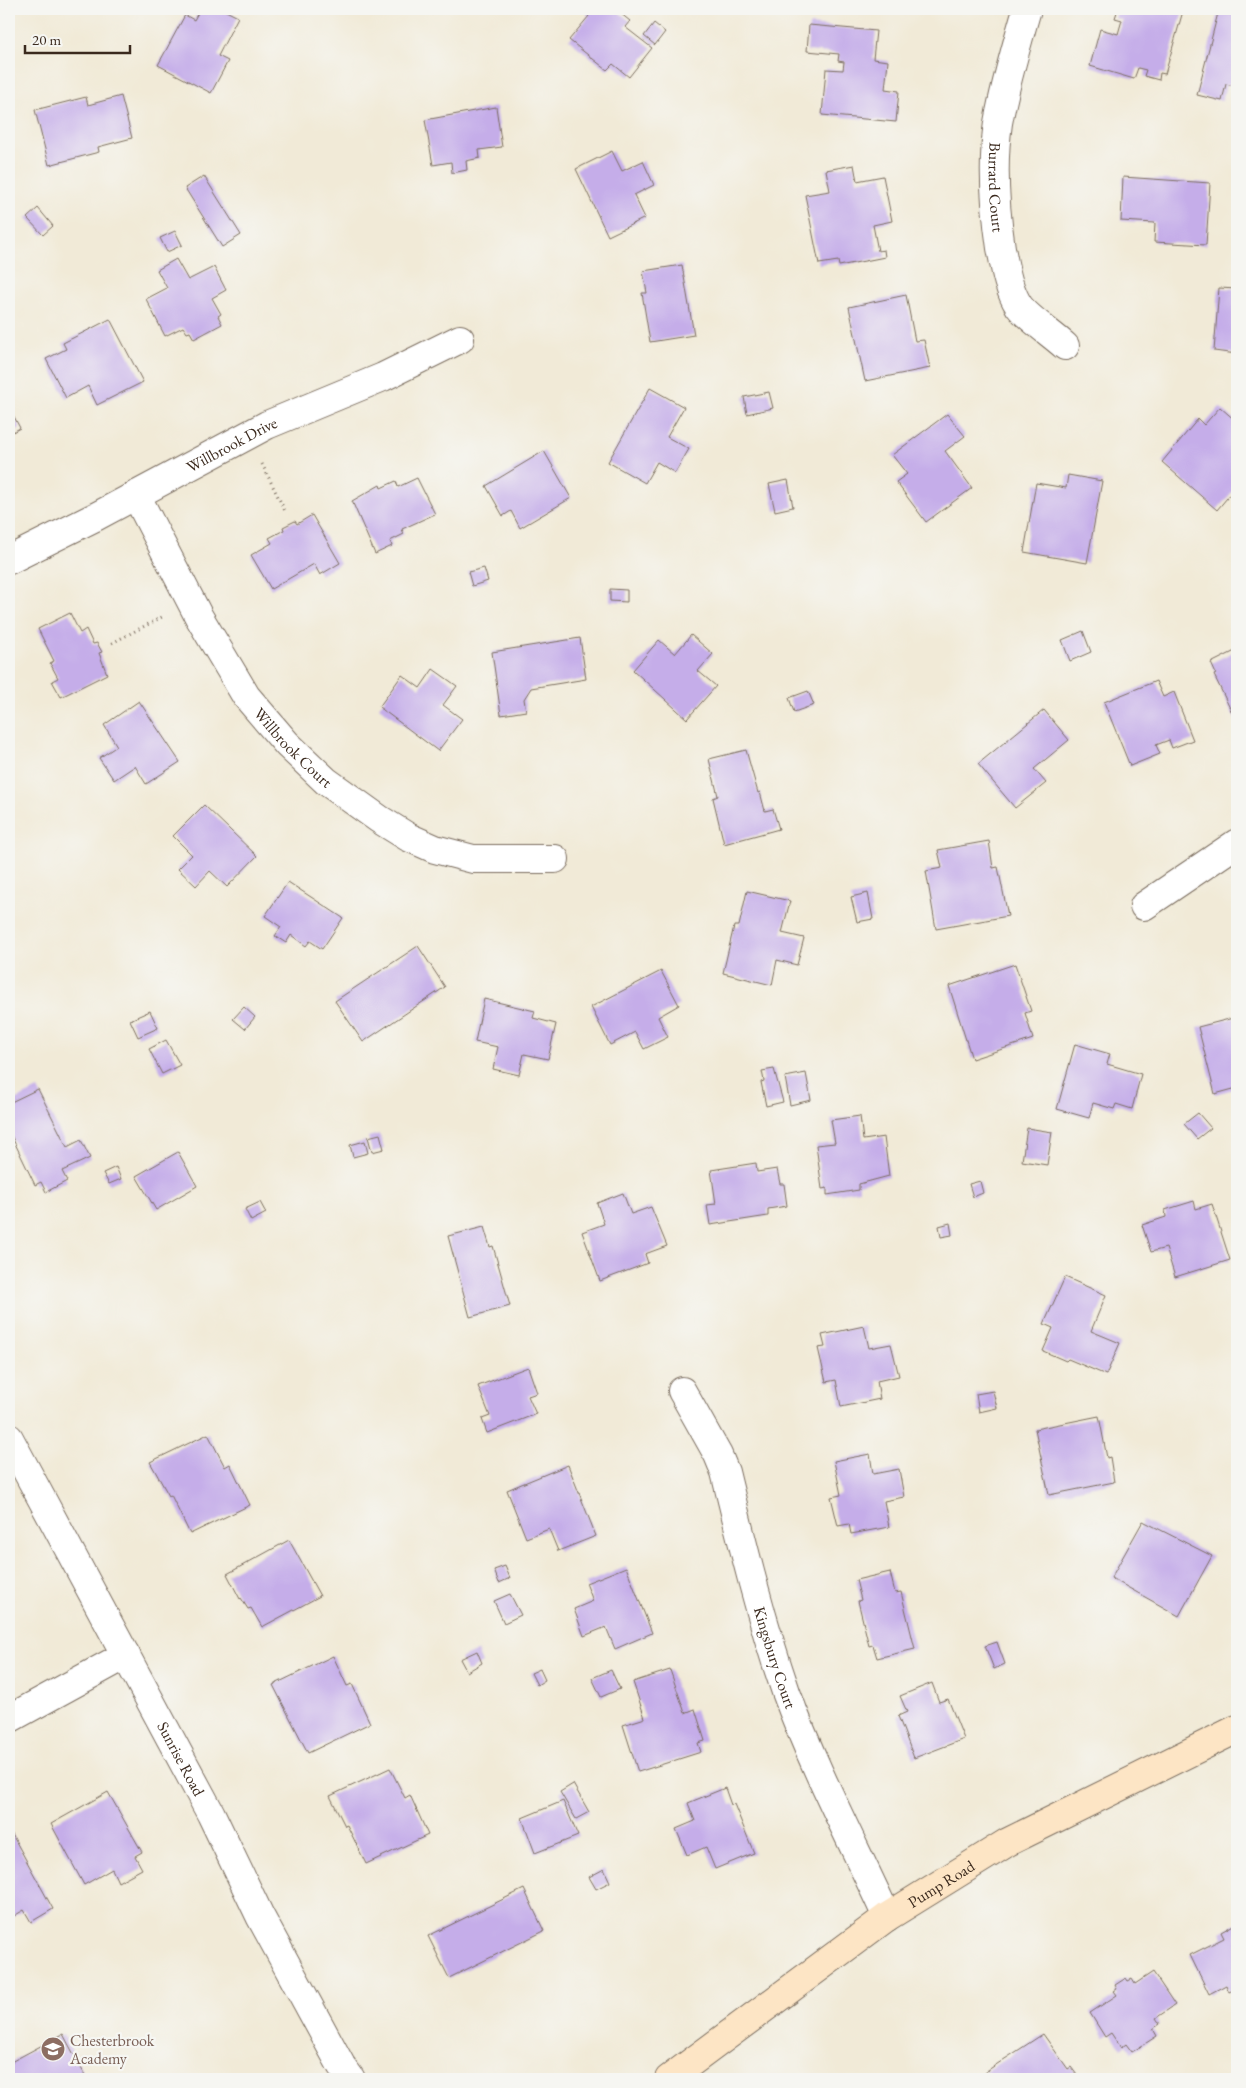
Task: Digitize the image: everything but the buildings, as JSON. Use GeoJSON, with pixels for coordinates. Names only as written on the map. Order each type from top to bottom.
{"type":"FeatureCollection","features":[{"type":"Feature","properties":{"kind":"main road","name":"Pump Road"},"geometry":{"type":"LineString","coordinates":[[670,2079],[888,1918],[1008,1842],[1237,1729]]}},
{"type":"Feature","properties":{"kind":"street","name":"Burrard Court"},"geometry":{"type":"LineString","coordinates":[[1027,9],[1005,87],[998,125],[995,162],[997,224],[1010,288],[1020,307],[1065,346]]}},
{"type":"Feature","properties":{"kind":"street","name":"Willbrook Drive"},"geometry":{"type":"LineString","coordinates":[[9,560],[248,435],[312,405],[383,377],[460,339]]}},
{"type":"Feature","properties":{"kind":"street","name":"Willbrook Court"},"geometry":{"type":"LineString","coordinates":[[136,495],[191,602],[246,696],[287,744],[326,781],[379,819],[408,837],[435,849],[473,859],[555,860]]}},
{"type":"Feature","properties":{"kind":"street"},"geometry":{"type":"LineString","coordinates":[[1144,906],[1237,843]]}},
{"type":"Feature","properties":{"kind":"street","name":"Kingsbury Court"},"geometry":{"type":"LineString","coordinates":[[682,1391],[718,1455],[725,1472],[762,1622],[787,1693],[811,1753],[888,1918]]}},
{"type":"Feature","properties":{"kind":"street","name":"Sunrise Road"},"geometry":{"type":"LineString","coordinates":[[9,1438],[211,1814],[265,1925],[341,2065],[351,2079]]}},
{"type":"Feature","properties":{"kind":"street"},"geometry":{"type":"LineString","coordinates":[[9,1718],[126,1656]]}},
{"type":"Feature","properties":{"kind":"path"},"geometry":{"type":"LineString","coordinates":[[248,435],[286,513]]}},
{"type":"Feature","properties":{"kind":"path"},"geometry":{"type":"LineString","coordinates":[[112,643],[191,602]]}},
{"type":"Feature","properties":{"kind":"place","name":"Chesterbrook Academy"},"geometry":{"type":"Point","coordinates":[53,2049]}}]}
